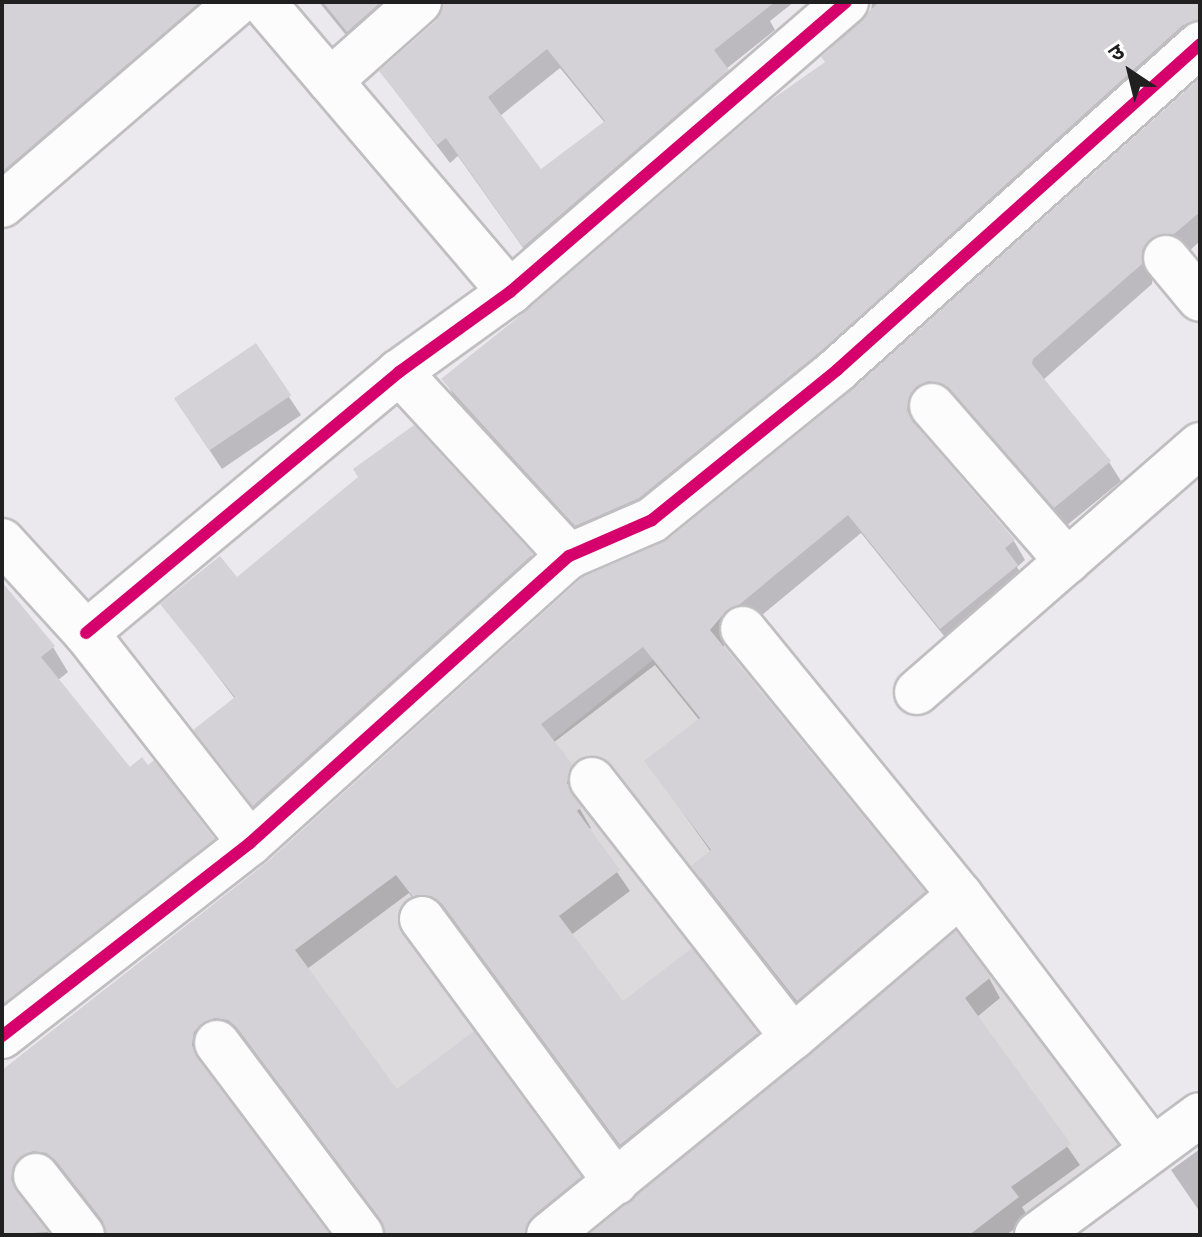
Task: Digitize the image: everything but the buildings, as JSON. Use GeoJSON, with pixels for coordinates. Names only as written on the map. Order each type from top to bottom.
{"type":"FeatureCollection","features":[{"type":"Feature","properties":{"kind":"street"},"geometry":{"type":"LineString","coordinates":[[2,205],[238,2]]}},
{"type":"Feature","properties":{"kind":"street"},"geometry":{"type":"LineString","coordinates":[[263,2],[510,292]]}},
{"type":"Feature","properties":{"kind":"street"},"geometry":{"type":"LineString","coordinates":[[330,81],[419,2]]}},
{"type":"Feature","properties":{"kind":"street"},"geometry":{"type":"LineString","coordinates":[[86,633],[399,372],[510,292],[846,2]]}},
{"type":"Feature","properties":{"kind":"street"},"geometry":{"type":"LineString","coordinates":[[2,1036],[250,843],[569,556],[652,520],[812,390],[1200,44]]}},
{"type":"Feature","properties":{"kind":"street"},"geometry":{"type":"LineString","coordinates":[[1166,258],[1200,299]]}},
{"type":"Feature","properties":{"kind":"street"},"geometry":{"type":"LineString","coordinates":[[399,372],[569,556]]}},
{"type":"Feature","properties":{"kind":"street"},"geometry":{"type":"LineString","coordinates":[[932,406],[1067,561]]}},
{"type":"Feature","properties":{"kind":"street"},"geometry":{"type":"LineString","coordinates":[[917,692],[1200,445]]}},
{"type":"Feature","properties":{"kind":"street"},"geometry":{"type":"LineString","coordinates":[[2,541],[86,633],[250,843]]}},
{"type":"Feature","properties":{"kind":"street"},"geometry":{"type":"LineString","coordinates":[[743,629],[960,895],[1151,1148]]}},
{"type":"Feature","properties":{"kind":"street"},"geometry":{"type":"LineString","coordinates":[[592,780],[793,1037]]}},
{"type":"Feature","properties":{"kind":"street"},"geometry":{"type":"LineString","coordinates":[[549,1235],[793,1037],[960,895]]}},
{"type":"Feature","properties":{"kind":"street"},"geometry":{"type":"LineString","coordinates":[[422,919],[616,1182]]}},
{"type":"Feature","properties":{"kind":"street"},"geometry":{"type":"LineString","coordinates":[[217,1043],[361,1235]]}},
{"type":"Feature","properties":{"kind":"street"},"geometry":{"type":"LineString","coordinates":[[1037,1235],[1151,1148],[1200,1115]]}},
{"type":"Feature","properties":{"kind":"street"},"geometry":{"type":"LineString","coordinates":[[36,1176],[82,1235]]}},
{"type":"Feature","properties":{"kind":"shaded area"},"geometry":{"type":"Polygon","coordinates":[[[716,609],[1151,1148],[1043,1235],[2,1235],[2,1184],[716,609]]]}},
{"type":"Feature","properties":{"kind":"cycle path"},"geometry":{"type":"LineString","coordinates":[[86,633],[399,372],[510,292],[846,2]]}},
{"type":"Feature","properties":{"kind":"cycle path"},"geometry":{"type":"LineString","coordinates":[[2,1036],[250,843],[569,556],[652,520],[837,370],[1200,44]]}}]}
